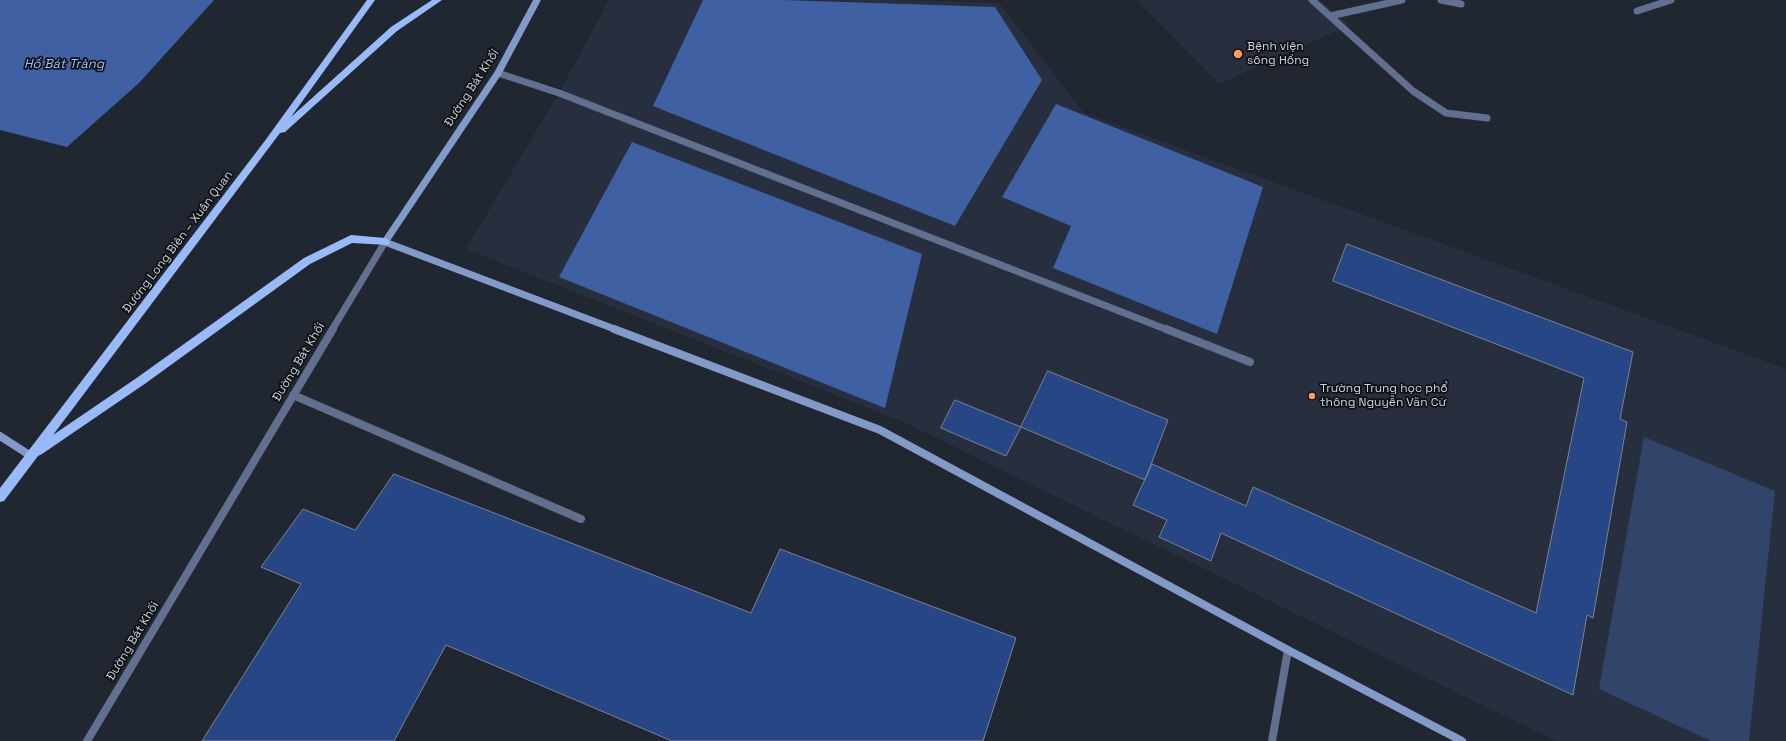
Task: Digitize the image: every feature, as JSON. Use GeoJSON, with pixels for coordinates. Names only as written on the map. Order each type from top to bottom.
{"type":"FeatureCollection","features":[{"type":"Feature","properties":{"kind":"main road","name":"Đường Long Biên – Xuân Quan"},"geometry":{"type":"LineString","coordinates":[[0,497],[267,144],[371,0]]}},
{"type":"Feature","properties":{"kind":"main road"},"geometry":{"type":"LineString","coordinates":[[267,144],[394,29],[438,0]]}},
{"type":"Feature","properties":{"kind":"main road"},"geometry":{"type":"LineString","coordinates":[[31,456],[142,380],[307,261],[351,239],[385,242]]}},
{"type":"Feature","properties":{"kind":"street","name":"Đường Bát Khối"},"geometry":{"type":"LineString","coordinates":[[87,741],[385,242],[498,73],[537,0]]}},
{"type":"Feature","properties":{"kind":"street"},"geometry":{"type":"LineString","coordinates":[[1312,0],[1413,91],[1446,113],[1487,118]]}},
{"type":"Feature","properties":{"kind":"street"},"geometry":{"type":"LineString","coordinates":[[1330,16],[1402,0]]}},
{"type":"Feature","properties":{"kind":"street"},"geometry":{"type":"LineString","coordinates":[[1441,0],[1461,4]]}},
{"type":"Feature","properties":{"kind":"street"},"geometry":{"type":"LineString","coordinates":[[1637,11],[1670,0]]}},
{"type":"Feature","properties":{"kind":"street"},"geometry":{"type":"LineString","coordinates":[[498,73],[559,93],[1250,362]]}},
{"type":"Feature","properties":{"kind":"street"},"geometry":{"type":"LineString","coordinates":[[385,242],[880,430],[1288,650],[1462,741]]}},
{"type":"Feature","properties":{"kind":"street"},"geometry":{"type":"LineString","coordinates":[[293,395],[581,519]]}},
{"type":"Feature","properties":{"kind":"street"},"geometry":{"type":"LineString","coordinates":[[0,436],[31,456]]}},
{"type":"Feature","properties":{"kind":"street"},"geometry":{"type":"LineString","coordinates":[[1272,741],[1288,650]]}},
{"type":"Feature","properties":{"kind":"shaded area","name":"Trường Trung học phổ thông Nguyễn Văn Cừ"},"geometry":{"type":"Polygon","coordinates":[[[609,0],[898,0],[999,3],[1084,113],[1786,369],[1786,741],[1556,741],[906,423],[466,249],[559,93],[609,0]]]}},
{"type":"Feature","properties":{"kind":"shaded area","name":"Bệnh viện sông Hồng"},"geometry":{"type":"Polygon","coordinates":[[[1137,0],[1319,0],[1350,25],[1219,84],[1137,0]]]}},
{"type":"Feature","properties":{"kind":"shaded area"},"geometry":{"type":"Polygon","coordinates":[[[1644,437],[1775,491],[1749,741],[1711,741],[1599,689],[1644,437]]]}},
{"type":"Feature","properties":{"kind":"water","name":"Hồ Bát Tràng"},"geometry":{"type":"Polygon","coordinates":[[[0,0],[214,0],[139,83],[67,147],[0,130],[0,0]]]}},
{"type":"Feature","properties":{"kind":"water"},"geometry":{"type":"Polygon","coordinates":[[[703,0],[782,0],[995,7],[1042,80],[955,226],[653,106],[703,0]]]}},
{"type":"Feature","properties":{"kind":"water"},"geometry":{"type":"Polygon","coordinates":[[[1056,104],[1263,187],[1217,334],[1053,268],[1071,226],[1002,197],[1056,104]]]}},
{"type":"Feature","properties":{"kind":"water"},"geometry":{"type":"Polygon","coordinates":[[[632,142],[922,254],[885,408],[559,277],[632,142]]]}},
{"type":"Feature","properties":{"kind":"building"},"geometry":{"type":"Polygon","coordinates":[[[1347,244],[1633,352],[1620,419],[1627,422],[1593,618],[1587,615],[1573,695],[1221,533],[1211,561],[1159,537],[1167,520],[1133,505],[1152,464],[1246,506],[1253,487],[1536,613],[1584,378],[1333,281],[1347,244]]]}},
{"type":"Feature","properties":{"kind":"building"},"geometry":{"type":"Polygon","coordinates":[[[1048,371],[1168,420],[1145,480],[1021,427],[1048,371]]]}},
{"type":"Feature","properties":{"kind":"building"},"geometry":{"type":"Polygon","coordinates":[[[955,400],[1021,427],[1006,456],[941,428],[955,400]]]}},
{"type":"Feature","properties":{"kind":"building"},"geometry":{"type":"Polygon","coordinates":[[[394,474],[751,613],[780,549],[1016,638],[983,741],[672,741],[446,645],[394,741],[202,741],[301,584],[261,567],[303,509],[355,530],[394,474]]]}},
{"type":"Feature","properties":{"kind":"place","name":"Bệnh viện sông Hồng"},"geometry":{"type":"Point","coordinates":[1238,54]}},
{"type":"Feature","properties":{"kind":"place","name":"Trường Trung học phổ thông Nguyễn Văn Cừ"},"geometry":{"type":"Point","coordinates":[1312,396]}}]}
